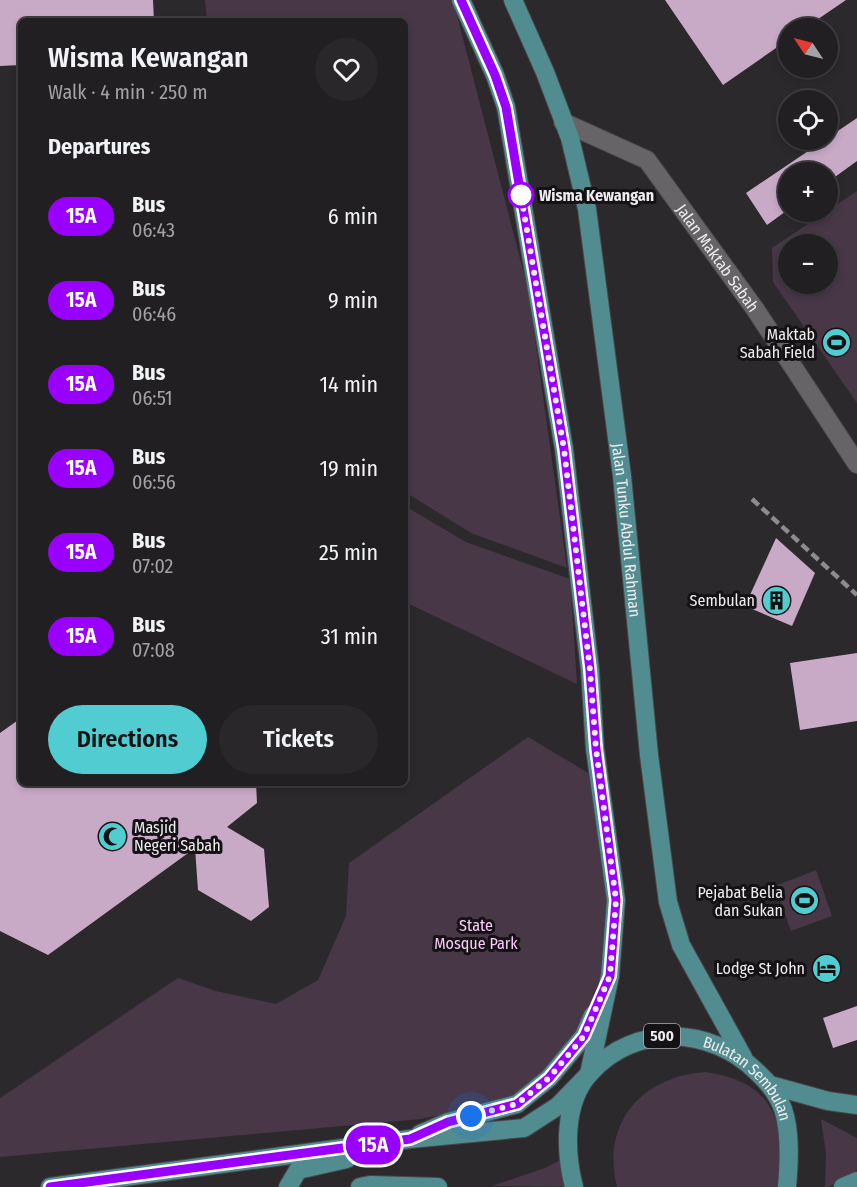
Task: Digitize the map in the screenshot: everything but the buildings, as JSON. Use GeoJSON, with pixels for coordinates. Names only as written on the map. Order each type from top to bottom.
{"type":"FeatureCollection","features":[{"type":"Feature","properties":{"kind":"main road"},"geometry":{"type":"LineString","coordinates":[[461,0],[495,75],[506,107],[564,449],[590,670],[596,749],[616,900],[610,976],[589,1074]]}},
{"type":"Feature","properties":{"kind":"main road","name":"Jalan Tunku Abdul Rahman"},"geometry":{"type":"LineString","coordinates":[[513,0],[545,72],[563,122],[585,199],[598,282],[625,500],[649,754],[668,902],[681,945],[743,1058]]}},
{"type":"Feature","properties":{"kind":"main road","name":"500"},"geometry":{"type":"LineString","coordinates":[[410,1139],[448,1122],[517,1104],[525,1098],[549,1078],[584,1036],[610,976]]}},
{"type":"Feature","properties":{"kind":"main road","name":"Bulatan Sembulan"},"geometry":{"type":"LineString","coordinates":[[574,1187],[567,1134],[575,1101],[589,1074],[619,1048],[658,1036],[705,1041],[743,1058],[770,1085],[783,1109],[789,1168],[787,1187]]}},
{"type":"Feature","properties":{"kind":"main road","name":"500"},"geometry":{"type":"LineString","coordinates":[[50,1187],[410,1139],[524,1128],[558,1106],[589,1074]]}},
{"type":"Feature","properties":{"kind":"main road","name":"500"},"geometry":{"type":"LineString","coordinates":[[770,1085],[828,1101],[857,1105]]}},
{"type":"Feature","properties":{"kind":"main road"},"geometry":{"type":"LineString","coordinates":[[288,1187],[298,1170],[359,1155],[376,1145]]}},
{"type":"Feature","properties":{"kind":"main road"},"geometry":{"type":"LineString","coordinates":[[843,1187],[857,1182]]}},
{"type":"Feature","properties":{"kind":"main road"},"geometry":{"type":"LineString","coordinates":[[360,1187],[370,1185],[438,1187]]}},
{"type":"Feature","properties":{"kind":"street","name":"Jalan Maktab Sabah"},"geometry":{"type":"LineString","coordinates":[[563,122],[647,160],[755,309],[857,464]]}},
{"type":"Feature","properties":{"kind":"green space"},"geometry":{"type":"Polygon","coordinates":[[[205,0],[453,0],[528,289],[567,568],[471,533],[408,494],[408,18],[207,18],[205,0]]]}},
{"type":"Feature","properties":{"kind":"green space","name":"Maktab Sabah Field"},"geometry":{"type":"Polygon","coordinates":[[[857,191],[857,403],[781,294],[838,294],[838,234],[793,234],[811,222],[838,222],[838,204],[857,191]]]}},
{"type":"Feature","properties":{"kind":"green space","name":"Maktab Sabah Field"},"geometry":{"type":"Polygon","coordinates":[[[778,244],[778,289],[773,282],[772,248],[778,244]]]}},
{"type":"Feature","properties":{"kind":"green space"},"geometry":{"type":"Polygon","coordinates":[[[408,508],[466,542],[570,579],[577,684],[408,603],[408,508]]]}},
{"type":"Feature","properties":{"kind":"green space","name":"State Mosque Park"},"geometry":{"type":"Polygon","coordinates":[[[528,737],[605,783],[615,936],[574,1053],[528,1098],[420,1119],[0,1157],[0,1098],[178,978],[216,991],[276,1004],[318,980],[346,916],[349,863],[528,737]]]}},
{"type":"Feature","properties":{"kind":"green space","name":"Pejabat Belia dan Sukan"},"geometry":{"type":"Polygon","coordinates":[[[816,870],[832,916],[791,931],[775,886],[816,870]]]}},
{"type":"Feature","properties":{"kind":"green space"},"geometry":{"type":"Polygon","coordinates":[[[706,1072],[731,1078],[749,1086],[772,1110],[782,1144],[787,1187],[617,1187],[614,1164],[615,1143],[621,1124],[631,1107],[645,1093],[663,1083],[683,1075],[706,1072]]]}},
{"type":"Feature","properties":{"kind":"green space"},"geometry":{"type":"Polygon","coordinates":[[[821,1119],[857,1138],[857,1170],[829,1187],[825,1187],[826,1154],[821,1119]]]}},
{"type":"Feature","properties":{"kind":"green space"},"geometry":{"type":"Polygon","coordinates":[[[577,1151],[574,1187],[492,1186],[545,1168],[577,1151]]]}},
{"type":"Feature","properties":{"kind":"railway"},"geometry":{"type":"LineString","coordinates":[[752,499],[857,595]]}},
{"type":"Feature","properties":{"kind":"bus line","name":"15A"},"geometry":{"type":"LineString","coordinates":[[50,1187],[410,1139],[448,1122],[517,1104],[549,1078],[584,1036],[610,976],[616,900],[608,825],[596,749],[590,670],[564,449],[506,107],[495,75],[461,0]]}},
{"type":"Feature","properties":{"kind":"place","name":"Wisma Kewangan"},"geometry":{"type":"Point","coordinates":[521,195]}},
{"type":"Feature","properties":{"kind":"place","name":"Maktab Sabah Field"},"geometry":{"type":"Point","coordinates":[836,343]}},
{"type":"Feature","properties":{"kind":"place","name":"Sembulan"},"geometry":{"type":"Point","coordinates":[776,600]}},
{"type":"Feature","properties":{"kind":"place","name":"Masjid Negeri Sabah"},"geometry":{"type":"Point","coordinates":[113,836]}},
{"type":"Feature","properties":{"kind":"place","name":"Pejabat Belia dan Sukan"},"geometry":{"type":"Point","coordinates":[804,901]}},
{"type":"Feature","properties":{"kind":"place","name":"Lodge St John"},"geometry":{"type":"Point","coordinates":[826,968]}},
{"type":"Feature","properties":{"kind":"route"},"geometry":{"type":"LineString","coordinates":[[471,1116],[517,1104],[549,1078],[584,1036],[610,976],[616,900],[608,825],[596,749],[590,670],[564,449],[521,195]]}}]}
